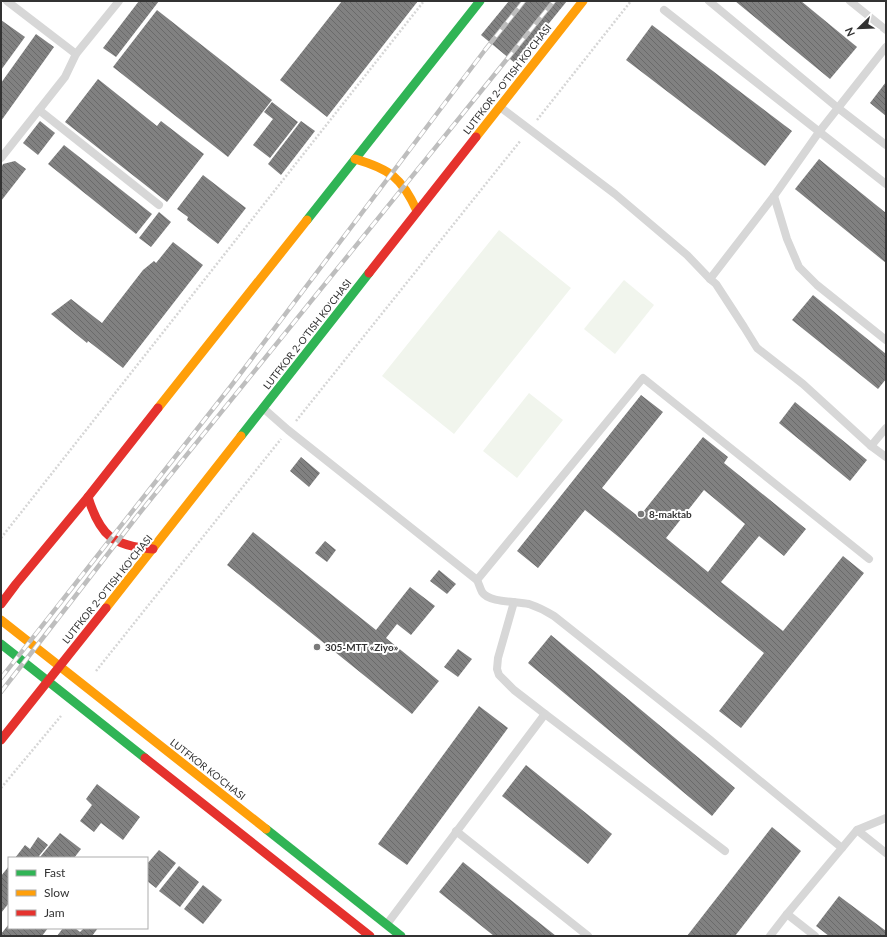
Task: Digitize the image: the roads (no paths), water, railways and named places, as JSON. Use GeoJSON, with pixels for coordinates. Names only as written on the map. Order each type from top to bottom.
{"type":"FeatureCollection","features":[{"type":"Feature","properties":{"kind":"main road"},"geometry":{"type":"LineString","coordinates":[[1,604],[88,497],[480,1]]}},
{"type":"Feature","properties":{"kind":"main road","name":"LUTFKOR 2-O'TISH KO'CHASI"},"geometry":{"type":"LineString","coordinates":[[1,740],[153,549],[262,408],[583,1]]}},
{"type":"Feature","properties":{"kind":"main road"},"geometry":{"type":"LineString","coordinates":[[355,159],[370,163],[396,177],[407,190],[417,211]]}},
{"type":"Feature","properties":{"kind":"main road"},"geometry":{"type":"LineString","coordinates":[[88,497],[91,508],[101,528],[108,537],[131,547],[153,549]]}},
{"type":"Feature","properties":{"kind":"main road","name":"LUTFKOR KO'CHASI"},"geometry":{"type":"LineString","coordinates":[[1,620],[384,927],[401,936]]}},
{"type":"Feature","properties":{"kind":"main road"},"geometry":{"type":"LineString","coordinates":[[1,644],[370,936]]}},
{"type":"Feature","properties":{"kind":"lane"},"geometry":{"type":"LineString","coordinates":[[7,1],[76,54]]}},
{"type":"Feature","properties":{"kind":"lane"},"geometry":{"type":"LineString","coordinates":[[1,158],[66,77],[76,54],[119,1]]}},
{"type":"Feature","properties":{"kind":"lane"},"geometry":{"type":"LineString","coordinates":[[708,1],[838,108],[886,145]]}},
{"type":"Feature","properties":{"kind":"lane"},"geometry":{"type":"LineString","coordinates":[[850,1],[886,30]]}},
{"type":"Feature","properties":{"kind":"lane"},"geometry":{"type":"LineString","coordinates":[[664,10],[886,184]]}},
{"type":"Feature","properties":{"kind":"lane"},"geometry":{"type":"LineString","coordinates":[[710,279],[774,196],[819,132],[886,47]]}},
{"type":"Feature","properties":{"kind":"lane"},"geometry":{"type":"LineString","coordinates":[[500,106],[615,194],[687,255],[716,284],[756,348],[803,384],[886,457]]}},
{"type":"Feature","properties":{"kind":"lane"},"geometry":{"type":"LineString","coordinates":[[39,110],[159,205]]}},
{"type":"Feature","properties":{"kind":"lane"},"geometry":{"type":"LineString","coordinates":[[774,196],[787,239],[799,267],[817,285],[886,340]]}},
{"type":"Feature","properties":{"kind":"lane"},"geometry":{"type":"LineString","coordinates":[[477,580],[643,378],[869,559]]}},
{"type":"Feature","properties":{"kind":"lane"},"geometry":{"type":"LineString","coordinates":[[262,408],[477,580],[483,593],[491,598],[501,601],[528,604],[541,608],[554,616],[709,739],[842,848]]}},
{"type":"Feature","properties":{"kind":"lane"},"geometry":{"type":"LineString","coordinates":[[872,446],[886,428]]}},
{"type":"Feature","properties":{"kind":"lane"},"geometry":{"type":"LineString","coordinates":[[514,602],[498,658],[497,669],[499,675],[545,714],[725,851]]}},
{"type":"Feature","properties":{"kind":"lane"},"geometry":{"type":"LineString","coordinates":[[384,927],[545,714]]}},
{"type":"Feature","properties":{"kind":"lane"},"geometry":{"type":"LineString","coordinates":[[770,936],[857,830],[886,818]]}},
{"type":"Feature","properties":{"kind":"lane"},"geometry":{"type":"LineString","coordinates":[[857,830],[886,853]]}},
{"type":"Feature","properties":{"kind":"lane"},"geometry":{"type":"LineString","coordinates":[[456,831],[588,936]]}},
{"type":"Feature","properties":{"kind":"lane"},"geometry":{"type":"LineString","coordinates":[[787,914],[814,936]]}},
{"type":"Feature","properties":{"kind":"railway"},"geometry":{"type":"LineString","coordinates":[[1,678],[231,386],[485,50],[524,1]]}},
{"type":"Feature","properties":{"kind":"railway"},"geometry":{"type":"LineString","coordinates":[[1,692],[138,515],[554,1]]}},
{"type":"Feature","properties":{"kind":"place","name":"8-maktab"},"geometry":{"type":"Point","coordinates":[641,514]}},
{"type":"Feature","properties":{"kind":"place","name":"305-MTT «Ziyo»"},"geometry":{"type":"Point","coordinates":[317,647]}}]}
